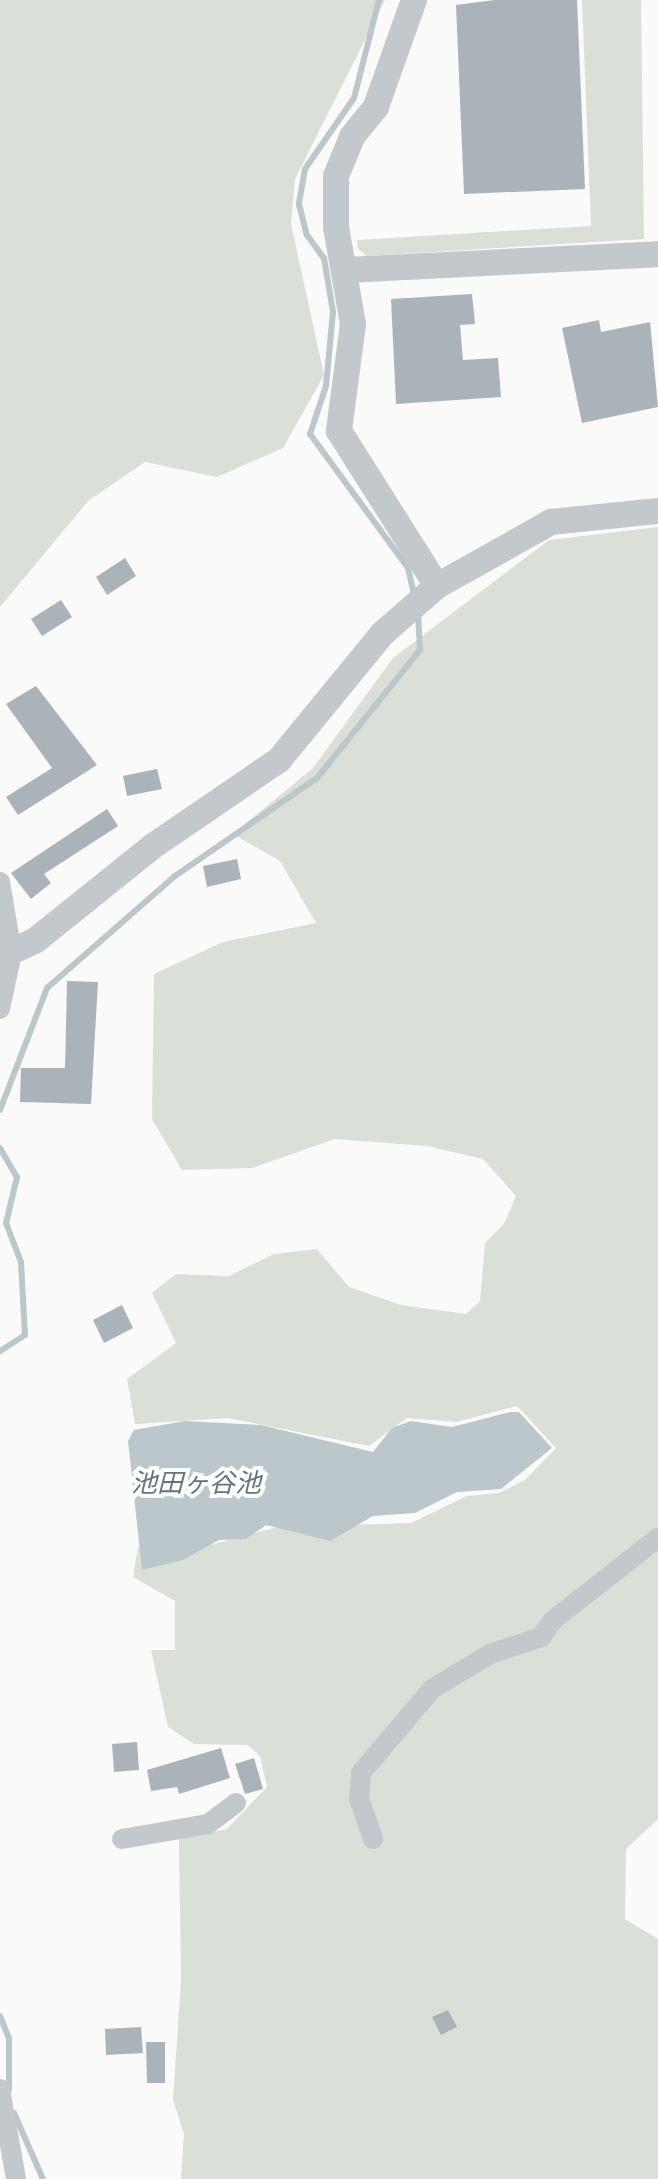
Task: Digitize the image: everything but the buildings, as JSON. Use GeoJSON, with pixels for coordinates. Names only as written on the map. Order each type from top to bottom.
{"type":"FeatureCollection","features":[{"type":"Feature","properties":{"kind":"street"},"geometry":{"type":"LineString","coordinates":[[414,0],[376,107],[352,137],[336,176],[336,227],[347,270],[351,364],[339,431],[437,586]]}},
{"type":"Feature","properties":{"kind":"street"},"geometry":{"type":"LineString","coordinates":[[347,270],[658,254]]}},
{"type":"Feature","properties":{"kind":"street"},"geometry":{"type":"LineString","coordinates":[[6,955],[279,760],[382,634],[437,586],[551,522],[658,511]]}},
{"type":"Feature","properties":{"kind":"street"},"geometry":{"type":"LineString","coordinates":[[0,882],[6,955],[0,1009]]}},
{"type":"Feature","properties":{"kind":"street"},"geometry":{"type":"LineString","coordinates":[[373,1839],[359,1798],[361,1773],[432,1689],[490,1654],[541,1637],[552,1621],[658,1538]]}},
{"type":"Feature","properties":{"kind":"street"},"geometry":{"type":"LineString","coordinates":[[122,1839],[208,1824],[236,1803]]}},
{"type":"Feature","properties":{"kind":"street"},"geometry":{"type":"LineString","coordinates":[[0,2089],[16,2179]]}},
{"type":"Feature","properties":{"kind":"shaded area"},"geometry":{"type":"Polygon","coordinates":[[[0,0],[385,0],[295,179],[291,224],[324,375],[283,448],[217,477],[145,462],[88,501],[0,607],[0,0]]]}},
{"type":"Feature","properties":{"kind":"shaded area"},"geometry":{"type":"Polygon","coordinates":[[[582,0],[641,0],[644,239],[367,256],[358,249],[357,240],[591,226],[582,0]]]}},
{"type":"Feature","properties":{"kind":"shaded area"},"geometry":{"type":"Polygon","coordinates":[[[658,527],[658,1819],[626,1849],[625,1919],[658,1939],[658,2179],[181,2179],[184,2134],[173,2100],[181,1981],[179,1839],[227,1829],[267,1787],[260,1756],[248,1745],[194,1744],[168,1727],[151,1650],[175,1650],[175,1601],[133,1577],[138,1547],[187,1551],[278,1527],[411,1523],[467,1496],[499,1493],[525,1480],[556,1448],[517,1406],[456,1422],[407,1418],[369,1446],[228,1418],[135,1424],[127,1379],[176,1343],[152,1293],[176,1274],[229,1276],[274,1254],[317,1249],[349,1287],[401,1305],[466,1314],[480,1301],[485,1243],[504,1224],[516,1196],[483,1159],[427,1146],[335,1139],[252,1168],[182,1170],[152,1119],[154,974],[223,942],[316,923],[280,861],[233,834],[313,768],[393,658],[549,540],[658,527]]]}},
{"type":"Feature","properties":{"kind":"water","name":"池田ヶ谷池"},"geometry":{"type":"Polygon","coordinates":[[[519,1412],[552,1448],[501,1489],[457,1492],[415,1513],[373,1516],[330,1541],[266,1525],[246,1539],[219,1540],[183,1560],[142,1570],[128,1441],[134,1430],[185,1421],[261,1425],[373,1452],[392,1428],[411,1421],[452,1427],[519,1412]]]}},
{"type":"Feature","properties":{"kind":"waterway"},"geometry":{"type":"LineString","coordinates":[[379,0],[354,98],[305,169],[299,204],[307,235],[324,258],[333,312],[326,386],[310,434],[408,568],[414,595]]}},
{"type":"Feature","properties":{"kind":"waterway"},"geometry":{"type":"LineString","coordinates":[[0,1110],[47,988],[175,876],[317,778],[420,650],[418,613]]}},
{"type":"Feature","properties":{"kind":"waterway"},"geometry":{"type":"LineString","coordinates":[[0,1148],[17,1177],[6,1223],[21,1262],[25,1335],[0,1351]]}},
{"type":"Feature","properties":{"kind":"waterway"},"geometry":{"type":"LineString","coordinates":[[0,2016],[9,2038],[9,2090]]}},
{"type":"Feature","properties":{"kind":"waterway"},"geometry":{"type":"LineString","coordinates":[[14,2113],[43,2179]]}}]}
